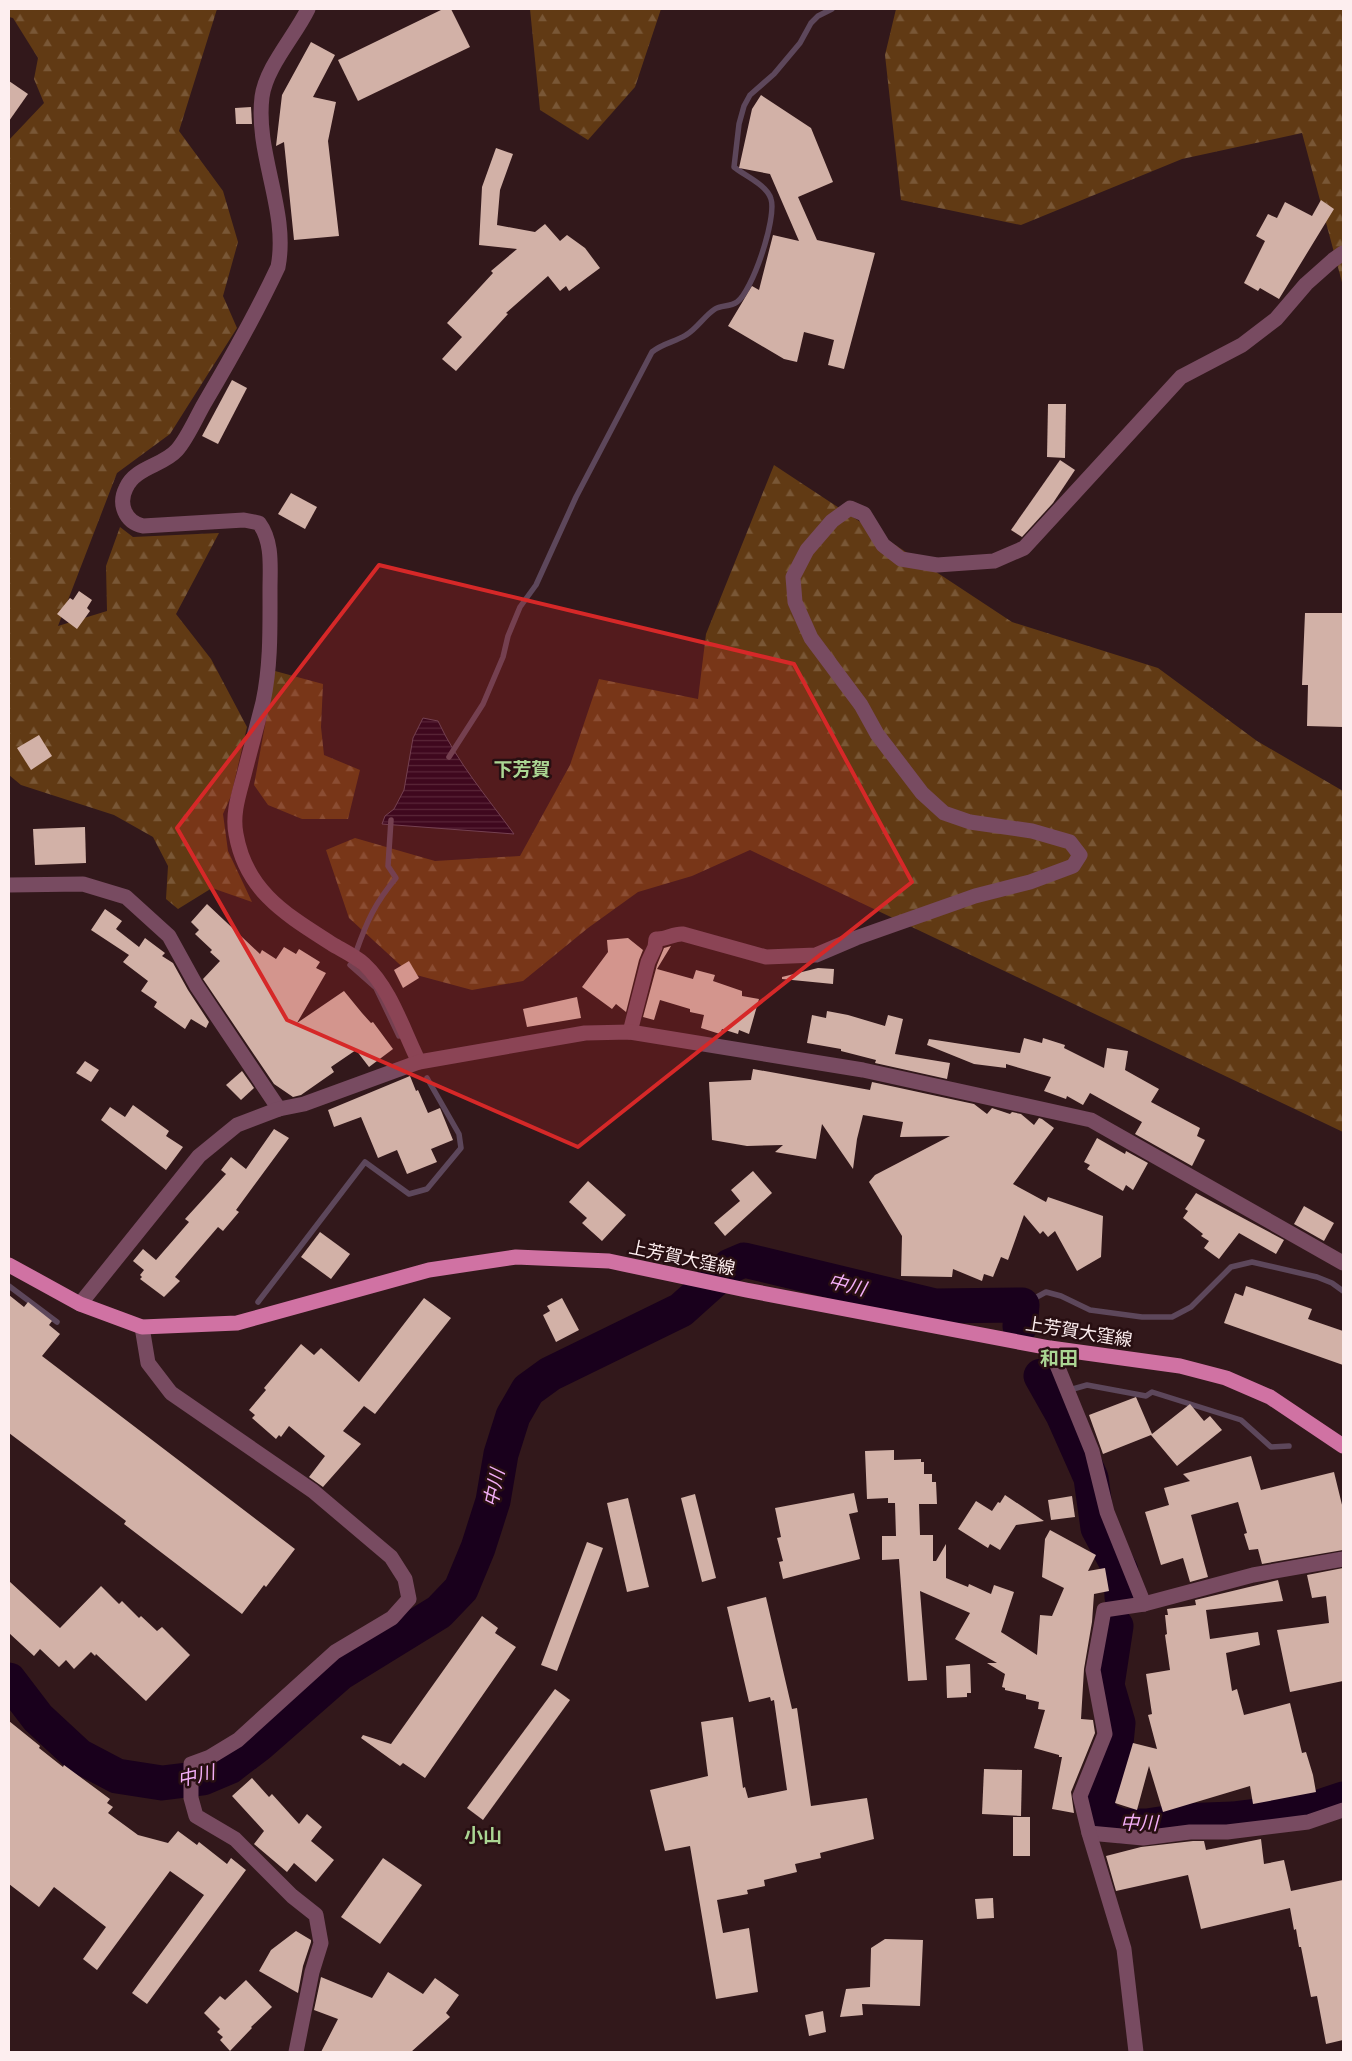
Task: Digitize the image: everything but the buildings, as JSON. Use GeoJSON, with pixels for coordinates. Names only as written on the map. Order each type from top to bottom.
{"type":"FeatureCollection","features":[{"type":"Feature","properties":{"kind":"main road","name":"上芳賀大窪線"},"geometry":{"type":"LineString","coordinates":[[9,1265],[80,1304],[142,1327],[237,1323],[429,1270],[516,1257],[609,1261],[746,1290],[1050,1348],[1180,1366],[1226,1378],[1270,1398],[1343,1446]]}},
{"type":"Feature","properties":{"kind":"street"},"geometry":{"type":"LineString","coordinates":[[308,9],[270,75],[262,95],[261,126],[281,243],[278,267],[225,369],[177,450],[135,476],[124,492],[123,510],[134,524],[142,526],[244,520],[259,524],[265,532],[268,543],[270,572],[270,653],[263,700],[235,809],[235,834],[253,881],[284,913],[363,963],[376,978],[386,993],[419,1062]]}},
{"type":"Feature","properties":{"kind":"street"},"geometry":{"type":"LineString","coordinates":[[630,1032],[648,962],[656,947],[656,939],[664,940],[679,933],[766,957],[816,955],[856,938],[975,896],[1030,882],[1073,866],[1080,855],[1070,842],[1032,831],[970,822],[944,813],[922,793],[877,734],[861,705],[811,638],[795,602],[793,577],[807,550],[832,522],[850,508],[864,514],[883,545],[901,559],[937,565],[994,561],[1024,548],[1181,377],[1242,345],[1276,319],[1306,284],[1343,253]]}},
{"type":"Feature","properties":{"kind":"street"},"geometry":{"type":"LineString","coordinates":[[9,885],[83,884],[126,897],[169,936],[196,985],[279,1109]]}},
{"type":"Feature","properties":{"kind":"street"},"geometry":{"type":"LineString","coordinates":[[80,1304],[200,1156],[237,1125],[279,1109],[304,1104],[419,1062],[585,1033],[630,1032],[862,1070],[1091,1120],[1343,1263]]}},
{"type":"Feature","properties":{"kind":"street"},"geometry":{"type":"LineString","coordinates":[[142,1327],[148,1363],[171,1393],[313,1490],[391,1557],[405,1579],[409,1599],[392,1618],[335,1652],[238,1740],[210,1757],[191,1764],[190,1787],[196,1816],[235,1838],[292,1896],[316,1915],[321,1943],[312,1972],[296,2052]]}},
{"type":"Feature","properties":{"kind":"street"},"geometry":{"type":"LineString","coordinates":[[1050,1348],[1092,1452],[1107,1512],[1144,1604]]}},
{"type":"Feature","properties":{"kind":"street"},"geometry":{"type":"LineString","coordinates":[[1136,2052],[1124,1949],[1088,1833],[1080,1796],[1105,1734],[1093,1670],[1104,1610],[1144,1604],[1253,1575],[1343,1559]]}},
{"type":"Feature","properties":{"kind":"street"},"geometry":{"type":"LineString","coordinates":[[1088,1833],[1143,1838],[1190,1832],[1228,1832],[1308,1822],[1343,1810]]}},
{"type":"Feature","properties":{"kind":"highlighted area"},"geometry":{"type":"Polygon","coordinates":[[[379,565],[794,664],[912,882],[578,1147],[287,1020],[177,828],[379,565]]]}},
{"type":"Feature","properties":{"kind":"green space"},"geometry":{"type":"Polygon","coordinates":[[[9,9],[217,9],[179,131],[223,191],[238,242],[223,296],[237,328],[170,434],[117,473],[58,626],[107,611],[106,566],[120,527],[133,537],[219,533],[176,614],[211,659],[247,727],[231,796],[223,814],[228,851],[252,902],[212,888],[178,909],[166,899],[168,866],[153,837],[114,815],[21,785],[9,775],[9,140],[44,103],[34,79],[38,58],[13,18],[9,17],[9,9]]]}},
{"type":"Feature","properties":{"kind":"green space"},"geometry":{"type":"Polygon","coordinates":[[[530,9],[661,9],[635,87],[588,140],[540,110],[530,9]]]}},
{"type":"Feature","properties":{"kind":"green space"},"geometry":{"type":"Polygon","coordinates":[[[896,9],[1343,9],[1343,286],[1302,133],[1182,159],[1021,225],[901,200],[885,55],[896,9]]]}},
{"type":"Feature","properties":{"kind":"green space"},"geometry":{"type":"Polygon","coordinates":[[[774,465],[1012,622],[1158,668],[1257,741],[1343,791],[1343,1132],[750,850],[692,876],[638,892],[588,928],[523,981],[472,990],[409,973],[349,918],[326,850],[355,838],[435,861],[520,856],[570,765],[599,679],[698,699],[706,634],[774,465]]]}},
{"type":"Feature","properties":{"kind":"green space"},"geometry":{"type":"Polygon","coordinates":[[[275,671],[323,684],[321,727],[324,755],[360,770],[348,819],[302,819],[268,805],[254,785],[275,671]]]}},
{"type":"Feature","properties":{"kind":"shaded area"},"geometry":{"type":"Polygon","coordinates":[[[423,718],[438,721],[463,765],[514,834],[382,824],[385,816],[394,809],[404,790],[413,738],[423,718]]]}},
{"type":"Feature","properties":{"kind":"waterway"},"geometry":{"type":"LineString","coordinates":[[449,757],[483,704],[503,657],[508,636],[520,607],[536,585],[576,497],[652,352],[690,332],[715,309],[737,302],[749,284],[762,254],[772,208],[771,199],[765,189],[734,167],[739,124],[744,106],[750,95],[774,74],[800,43],[811,23],[818,16],[832,9]]}},
{"type":"Feature","properties":{"kind":"waterway"},"geometry":{"type":"LineString","coordinates":[[356,952],[372,913],[396,878],[388,866],[391,820]]}},
{"type":"Feature","properties":{"kind":"waterway"},"geometry":{"type":"LineString","coordinates":[[350,965],[376,988],[399,1036]]}},
{"type":"Feature","properties":{"kind":"waterway"},"geometry":{"type":"LineString","coordinates":[[258,1302],[365,1162],[409,1194],[427,1189],[461,1148],[459,1134],[427,1078]]}},
{"type":"Feature","properties":{"kind":"waterway","name":"中川"},"geometry":{"type":"LineString","coordinates":[[9,1680],[38,1718],[79,1756],[117,1776],[162,1783],[203,1778],[229,1767],[259,1744],[340,1673],[439,1612],[461,1589],[478,1548],[493,1501],[501,1454],[513,1416],[528,1390],[550,1374],[681,1310],[730,1266],[744,1260],[935,1306],[1022,1305],[1020,1326]]}},
{"type":"Feature","properties":{"kind":"waterway"},"geometry":{"type":"LineString","coordinates":[[1022,1305],[1046,1292],[1061,1296],[1090,1310],[1142,1317],[1172,1317],[1191,1307],[1231,1267],[1252,1262],[1317,1277],[1332,1283],[1343,1291]]}},
{"type":"Feature","properties":{"kind":"waterway"},"geometry":{"type":"LineString","coordinates":[[9,1286],[57,1322]]}},
{"type":"Feature","properties":{"kind":"waterway","name":"中川"},"geometry":{"type":"LineString","coordinates":[[1041,1376],[1063,1415],[1091,1478],[1098,1528],[1121,1571],[1122,1597]]}},
{"type":"Feature","properties":{"kind":"waterway"},"geometry":{"type":"LineString","coordinates":[[1073,1389],[1087,1385],[1146,1396],[1152,1392],[1241,1420],[1271,1447],[1289,1446]]}},
{"type":"Feature","properties":{"kind":"waterway","name":"中川"},"geometry":{"type":"LineString","coordinates":[[1052,1395],[1059,1393]]}},
{"type":"Feature","properties":{"kind":"waterway","name":"中川"},"geometry":{"type":"LineString","coordinates":[[1116,1626],[1107,1685],[1118,1723],[1114,1763],[1101,1787],[1097,1804],[1104,1819],[1122,1826],[1147,1826],[1180,1821],[1233,1819],[1313,1809],[1343,1799]]}},
{"type":"Feature","properties":{"kind":"district","name":"下芳賀"},"geometry":{"type":"Point","coordinates":[522,769]}},
{"type":"Feature","properties":{"kind":"district","name":"和田"},"geometry":{"type":"Point","coordinates":[1059,1358]}},
{"type":"Feature","properties":{"kind":"district","name":"小山"},"geometry":{"type":"Point","coordinates":[483,1835]}}]}
